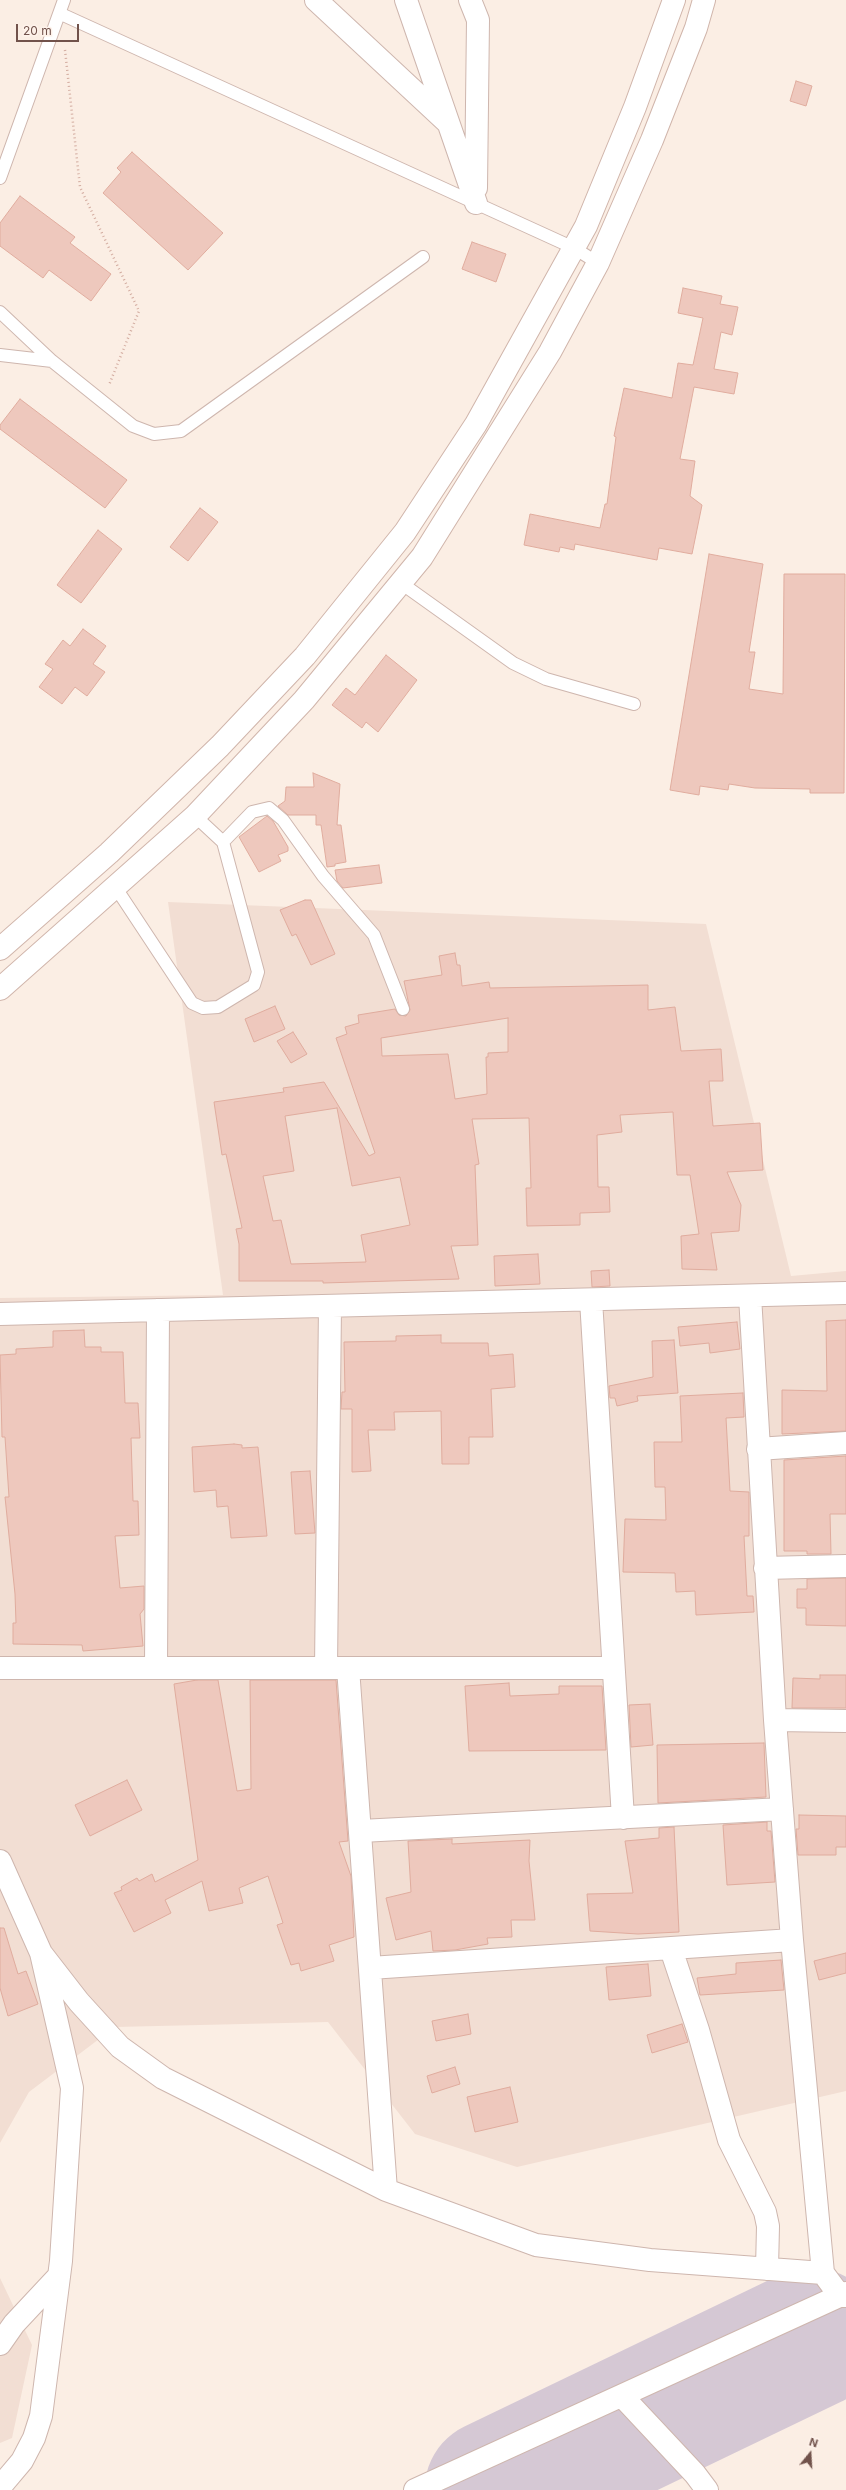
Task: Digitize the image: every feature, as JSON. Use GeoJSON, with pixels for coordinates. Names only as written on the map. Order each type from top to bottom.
{"type":"FeatureCollection","features":[{"type":"Feature","properties":{"kind":"street"},"geometry":{"type":"LineString","coordinates":[[316,0],[448,123]]}},
{"type":"Feature","properties":{"kind":"street"},"geometry":{"type":"LineString","coordinates":[[406,0],[476,203]]}},
{"type":"Feature","properties":{"kind":"street"},"geometry":{"type":"LineString","coordinates":[[470,0],[478,20],[476,203]]}},
{"type":"Feature","properties":{"kind":"street"},"geometry":{"type":"LineString","coordinates":[[0,949],[109,853],[215,752],[305,656],[405,532],[476,424],[586,226],[635,107],[674,0]]}},
{"type":"Feature","properties":{"kind":"street"},"geometry":{"type":"LineString","coordinates":[[0,989],[196,816],[304,700],[422,557],[550,352],[598,263],[652,140],[696,28],[704,0]]}},
{"type":"Feature","properties":{"kind":"street"},"geometry":{"type":"LineString","coordinates":[[0,1314],[846,1293]]}},
{"type":"Feature","properties":{"kind":"street"},"geometry":{"type":"LineString","coordinates":[[415,2490],[844,2295],[823,2273],[792,1940],[775,1720],[750,1296]]}},
{"type":"Feature","properties":{"kind":"street"},"geometry":{"type":"LineString","coordinates":[[591,1300],[623,1818]]}},
{"type":"Feature","properties":{"kind":"street"},"geometry":{"type":"LineString","coordinates":[[326,1668],[330,1306]]}},
{"type":"Feature","properties":{"kind":"street"},"geometry":{"type":"LineString","coordinates":[[156,1668],[158,1310]]}},
{"type":"Feature","properties":{"kind":"street"},"geometry":{"type":"LineString","coordinates":[[758,1449],[846,1443]]}},
{"type":"Feature","properties":{"kind":"street"},"geometry":{"type":"LineString","coordinates":[[765,1568],[846,1566]]}},
{"type":"Feature","properties":{"kind":"street"},"geometry":{"type":"LineString","coordinates":[[0,1668],[613,1668]]}},
{"type":"Feature","properties":{"kind":"street"},"geometry":{"type":"LineString","coordinates":[[348,1668],[386,2190]]}},
{"type":"Feature","properties":{"kind":"street"},"geometry":{"type":"LineString","coordinates":[[775,1720],[846,1721]]}},
{"type":"Feature","properties":{"kind":"street"},"geometry":{"type":"LineString","coordinates":[[361,1831],[782,1809]]}},
{"type":"Feature","properties":{"kind":"street"},"geometry":{"type":"LineString","coordinates":[[0,1861],[41,1953],[72,2088],[61,2261],[57,2278],[41,2416],[34,2438],[22,2461],[0,2487]]}},
{"type":"Feature","properties":{"kind":"street"},"geometry":{"type":"LineString","coordinates":[[370,1968],[792,1940]]}},
{"type":"Feature","properties":{"kind":"street"},"geometry":{"type":"LineString","coordinates":[[671,1949],[698,2030],[729,2140],[765,2212],[768,2226],[768,2269]]}},
{"type":"Feature","properties":{"kind":"street"},"geometry":{"type":"LineString","coordinates":[[41,1953],[79,2002],[120,2047],[163,2078],[386,2190],[536,2245],[650,2260],[823,2273]]}},
{"type":"Feature","properties":{"kind":"street"},"geometry":{"type":"LineString","coordinates":[[0,2344],[14,2324],[57,2278]]}},
{"type":"Feature","properties":{"kind":"street"},"geometry":{"type":"LineString","coordinates":[[622,2396],[695,2474],[707,2490]]}},
{"type":"Feature","properties":{"kind":"lane"},"geometry":{"type":"LineString","coordinates":[[0,178],[61,14],[64,0]]}},
{"type":"Feature","properties":{"kind":"lane"},"geometry":{"type":"LineString","coordinates":[[61,14],[574,248],[598,263]]}},
{"type":"Feature","properties":{"kind":"lane"},"geometry":{"type":"LineString","coordinates":[[0,312],[52,361],[133,426],[154,434],[181,431],[423,257]]}},
{"type":"Feature","properties":{"kind":"lane"},"geometry":{"type":"LineString","coordinates":[[0,355],[52,361]]}},
{"type":"Feature","properties":{"kind":"lane"},"geometry":{"type":"LineString","coordinates":[[401,583],[513,663],[546,679],[634,704]]}},
{"type":"Feature","properties":{"kind":"lane"},"geometry":{"type":"LineString","coordinates":[[223,842],[252,812],[269,808],[283,820],[323,876],[374,935],[403,1009]]}},
{"type":"Feature","properties":{"kind":"lane"},"geometry":{"type":"LineString","coordinates":[[116,888],[192,1002],[203,1008],[218,1007],[254,985],[258,972],[223,842],[196,816]]}},
{"type":"Feature","properties":{"kind":"path"},"geometry":{"type":"LineString","coordinates":[[61,14],[80,187],[139,311],[102,402]]}},
{"type":"Feature","properties":{"kind":"shaded area"},"geometry":{"type":"Polygon","coordinates":[[[168,902],[706,924],[791,1276],[846,1271],[846,2091],[517,2167],[415,2134],[328,2022],[115,2027],[29,2092],[0,2143],[0,1298],[223,1295],[168,902]]]}},
{"type":"Feature","properties":{"kind":"shaded area"},"geometry":{"type":"Polygon","coordinates":[[[0,2278],[32,2345],[12,2438],[0,2443],[0,2278]]]}},
{"type":"Feature","properties":{"kind":"building"},"geometry":{"type":"Polygon","coordinates":[[[796,81],[812,86],[806,106],[790,101],[796,81]]]}},
{"type":"Feature","properties":{"kind":"building"},"geometry":{"type":"Polygon","coordinates":[[[132,152],[223,233],[188,270],[103,193],[121,172],[117,168],[132,152]]]}},
{"type":"Feature","properties":{"kind":"building"},"geometry":{"type":"Polygon","coordinates":[[[20,196],[75,237],[70,243],[111,274],[91,301],[49,270],[43,278],[0,246],[0,223],[20,196]]]}},
{"type":"Feature","properties":{"kind":"building"},"geometry":{"type":"Polygon","coordinates":[[[472,242],[506,254],[496,282],[462,269],[472,242]]]}},
{"type":"Feature","properties":{"kind":"building"},"geometry":{"type":"Polygon","coordinates":[[[683,288],[722,296],[720,304],[738,307],[732,335],[721,332],[714,369],[738,373],[734,394],[694,387],[680,459],[695,461],[690,496],[702,505],[692,554],[659,548],[657,560],[575,544],[574,550],[560,547],[559,552],[524,545],[530,514],[600,528],[605,504],[607,504],[616,437],[614,436],[624,388],[672,398],[678,363],[693,365],[703,318],[678,313],[683,288]]]}},
{"type":"Feature","properties":{"kind":"building"},"geometry":{"type":"Polygon","coordinates":[[[20,399],[127,480],[105,508],[0,429],[0,425],[20,399]]]}},
{"type":"Feature","properties":{"kind":"building"},"geometry":{"type":"Polygon","coordinates":[[[200,508],[218,522],[188,561],[170,547],[200,508]]]}},
{"type":"Feature","properties":{"kind":"building"},"geometry":{"type":"Polygon","coordinates":[[[98,530],[122,549],[81,603],[57,585],[98,530]]]}},
{"type":"Feature","properties":{"kind":"building"},"geometry":{"type":"Polygon","coordinates":[[[709,554],[763,564],[749,652],[755,652],[749,689],[783,694],[784,574],[845,574],[844,793],[810,793],[810,789],[755,788],[729,784],[728,790],[700,786],[699,795],[670,790],[709,554]]]}},
{"type":"Feature","properties":{"kind":"building"},"geometry":{"type":"Polygon","coordinates":[[[83,629],[106,646],[93,664],[105,672],[87,696],[75,687],[62,704],[39,687],[53,669],[45,664],[63,640],[70,646],[83,629]]]}},
{"type":"Feature","properties":{"kind":"building"},"geometry":{"type":"Polygon","coordinates":[[[386,655],[417,680],[378,732],[366,722],[362,728],[332,705],[346,688],[355,695],[386,655]]]}},
{"type":"Feature","properties":{"kind":"building"},"geometry":{"type":"Polygon","coordinates":[[[313,773],[340,784],[337,825],[341,825],[346,862],[335,864],[335,866],[327,867],[321,825],[316,825],[316,815],[288,815],[278,806],[285,801],[286,787],[314,787],[313,773]]]}},
{"type":"Feature","properties":{"kind":"building"},"geometry":{"type":"Polygon","coordinates":[[[267,816],[273,821],[288,847],[288,851],[278,855],[281,861],[259,872],[239,837],[267,816]]]}},
{"type":"Feature","properties":{"kind":"building"},"geometry":{"type":"Polygon","coordinates":[[[379,865],[382,883],[343,888],[337,881],[335,870],[379,865]]]}},
{"type":"Feature","properties":{"kind":"building"},"geometry":{"type":"Polygon","coordinates":[[[305,900],[311,900],[335,954],[311,965],[296,934],[292,936],[280,910],[305,900]]]}},
{"type":"Feature","properties":{"kind":"building"},"geometry":{"type":"Polygon","coordinates":[[[455,953],[457,965],[460,965],[462,986],[489,982],[490,988],[648,985],[648,1010],[675,1007],[681,1051],[721,1049],[723,1081],[709,1081],[713,1126],[760,1123],[763,1170],[727,1172],[741,1205],[739,1231],[711,1233],[717,1270],[682,1269],[681,1236],[699,1234],[690,1175],[677,1175],[673,1112],[620,1115],[622,1132],[597,1135],[598,1187],[609,1187],[610,1212],[580,1213],[580,1225],[527,1226],[526,1188],[531,1188],[529,1118],[472,1119],[479,1164],[475,1165],[478,1245],[451,1246],[459,1279],[323,1283],[323,1281],[239,1281],[239,1244],[236,1229],[242,1228],[226,1154],[222,1155],[214,1102],[284,1092],[283,1088],[324,1082],[369,1156],[375,1153],[336,1038],[347,1034],[345,1027],[359,1023],[358,1015],[395,1009],[399,1015],[406,1016],[410,1010],[404,981],[442,975],[439,956],[455,953]],[[508,1018],[381,1038],[382,1056],[448,1054],[455,1099],[487,1094],[486,1057],[488,1057],[488,1053],[508,1052],[508,1018]],[[337,1108],[285,1116],[294,1171],[263,1176],[273,1221],[281,1220],[291,1264],[366,1262],[361,1235],[410,1225],[400,1177],[352,1186],[337,1108]]]}},
{"type":"Feature","properties":{"kind":"building"},"geometry":{"type":"Polygon","coordinates":[[[275,1006],[285,1029],[254,1042],[245,1019],[275,1006]]]}},
{"type":"Feature","properties":{"kind":"building"},"geometry":{"type":"Polygon","coordinates":[[[293,1032],[307,1054],[291,1063],[277,1041],[293,1032]]]}},
{"type":"Feature","properties":{"kind":"building"},"geometry":{"type":"Polygon","coordinates":[[[538,1254],[540,1284],[495,1286],[494,1256],[538,1254]]]}},
{"type":"Feature","properties":{"kind":"building"},"geometry":{"type":"Polygon","coordinates":[[[609,1270],[610,1286],[592,1287],[591,1271],[609,1270]]]}},
{"type":"Feature","properties":{"kind":"building"},"geometry":{"type":"Polygon","coordinates":[[[846,1320],[846,1431],[782,1434],[782,1390],[827,1391],[826,1321],[846,1320]]]}},
{"type":"Feature","properties":{"kind":"building"},"geometry":{"type":"Polygon","coordinates":[[[737,1322],[740,1349],[710,1353],[709,1343],[680,1346],[678,1327],[737,1322]]]}},
{"type":"Feature","properties":{"kind":"building"},"geometry":{"type":"Polygon","coordinates":[[[84,1330],[85,1347],[101,1347],[101,1352],[123,1352],[125,1403],[138,1403],[140,1438],[131,1438],[133,1501],[138,1501],[139,1535],[115,1536],[120,1588],[144,1586],[144,1609],[140,1614],[143,1646],[83,1651],[82,1645],[13,1644],[13,1623],[16,1623],[15,1594],[5,1497],[9,1497],[5,1437],[2,1437],[0,1355],[16,1354],[16,1349],[53,1347],[53,1331],[84,1330]]]}},
{"type":"Feature","properties":{"kind":"building"},"geometry":{"type":"Polygon","coordinates":[[[441,1335],[441,1343],[488,1343],[489,1356],[513,1354],[515,1387],[491,1389],[493,1437],[469,1437],[469,1464],[442,1464],[441,1411],[394,1412],[395,1430],[368,1430],[371,1471],[352,1472],[352,1409],[341,1409],[342,1392],[345,1392],[344,1342],[396,1341],[396,1336],[441,1335]]]}},
{"type":"Feature","properties":{"kind":"building"},"geometry":{"type":"Polygon","coordinates":[[[674,1340],[678,1393],[637,1396],[638,1401],[617,1406],[615,1398],[610,1398],[609,1386],[653,1377],[652,1341],[674,1340]]]}},
{"type":"Feature","properties":{"kind":"building"},"geometry":{"type":"Polygon","coordinates":[[[743,1393],[744,1417],[726,1418],[730,1491],[749,1492],[749,1536],[744,1536],[747,1596],[753,1596],[754,1612],[696,1615],[695,1591],[676,1592],[675,1573],[623,1572],[625,1519],[666,1520],[665,1487],[655,1487],[654,1442],[682,1442],[680,1396],[743,1393]]]}},
{"type":"Feature","properties":{"kind":"building"},"geometry":{"type":"Polygon","coordinates":[[[234,1444],[242,1445],[242,1448],[258,1447],[267,1536],[231,1538],[228,1506],[217,1507],[216,1490],[194,1492],[192,1447],[234,1444]]]}},
{"type":"Feature","properties":{"kind":"building"},"geometry":{"type":"Polygon","coordinates":[[[846,1456],[846,1514],[830,1514],[831,1554],[807,1554],[807,1551],[784,1551],[784,1460],[846,1456]]]}},
{"type":"Feature","properties":{"kind":"building"},"geometry":{"type":"Polygon","coordinates":[[[310,1471],[315,1533],[295,1534],[291,1472],[310,1471]]]}},
{"type":"Feature","properties":{"kind":"building"},"geometry":{"type":"Polygon","coordinates":[[[846,1578],[846,1626],[806,1625],[806,1608],[797,1608],[797,1589],[807,1589],[807,1579],[846,1578]]]}},
{"type":"Feature","properties":{"kind":"building"},"geometry":{"type":"Polygon","coordinates":[[[820,1675],[846,1675],[846,1708],[792,1708],[793,1678],[820,1679],[820,1675]]]}},
{"type":"Feature","properties":{"kind":"building"},"geometry":{"type":"Polygon","coordinates":[[[197,1680],[218,1680],[237,1791],[251,1789],[250,1680],[336,1680],[348,1841],[339,1842],[351,1876],[354,1937],[329,1945],[334,1961],[301,1971],[299,1963],[291,1965],[277,1925],[283,1923],[268,1876],[239,1888],[243,1903],[209,1911],[202,1881],[165,1900],[171,1913],[134,1932],[114,1893],[122,1890],[121,1887],[137,1878],[139,1881],[152,1874],[155,1882],[198,1860],[174,1684],[197,1680]]]}},
{"type":"Feature","properties":{"kind":"building"},"geometry":{"type":"Polygon","coordinates":[[[509,1683],[510,1696],[559,1694],[559,1686],[602,1686],[606,1750],[469,1751],[465,1686],[509,1683]]]}},
{"type":"Feature","properties":{"kind":"building"},"geometry":{"type":"Polygon","coordinates":[[[650,1704],[653,1745],[631,1747],[629,1705],[650,1704]]]}},
{"type":"Feature","properties":{"kind":"building"},"geometry":{"type":"Polygon","coordinates":[[[764,1743],[766,1797],[658,1803],[657,1745],[764,1743]]]}},
{"type":"Feature","properties":{"kind":"building"},"geometry":{"type":"Polygon","coordinates":[[[127,1780],[142,1810],[90,1836],[75,1805],[127,1780]]]}},
{"type":"Feature","properties":{"kind":"building"},"geometry":{"type":"Polygon","coordinates":[[[799,1815],[846,1816],[846,1847],[836,1847],[836,1855],[798,1855],[796,1829],[799,1829],[799,1815]]]}},
{"type":"Feature","properties":{"kind":"building"},"geometry":{"type":"Polygon","coordinates":[[[767,1822],[767,1831],[771,1831],[775,1882],[727,1885],[723,1825],[767,1822]]]}},
{"type":"Feature","properties":{"kind":"building"},"geometry":{"type":"Polygon","coordinates":[[[674,1827],[679,1932],[638,1934],[590,1931],[587,1894],[633,1893],[625,1841],[659,1838],[659,1828],[674,1827]]]}},
{"type":"Feature","properties":{"kind":"building"},"geometry":{"type":"Polygon","coordinates":[[[452,1839],[452,1844],[530,1840],[529,1861],[535,1920],[511,1920],[512,1937],[487,1938],[488,1944],[455,1950],[433,1951],[431,1931],[396,1940],[386,1898],[411,1892],[408,1841],[452,1839]]]}},
{"type":"Feature","properties":{"kind":"building"},"geometry":{"type":"Polygon","coordinates":[[[0,1928],[4,1928],[18,1974],[26,1971],[38,2004],[8,2016],[0,1988],[0,1928]]]}},
{"type":"Feature","properties":{"kind":"building"},"geometry":{"type":"Polygon","coordinates":[[[846,1953],[846,1973],[819,1980],[814,1961],[846,1953]]]}},
{"type":"Feature","properties":{"kind":"building"},"geometry":{"type":"Polygon","coordinates":[[[781,1960],[784,1990],[700,1995],[697,1978],[736,1974],[736,1963],[781,1960]]]}},
{"type":"Feature","properties":{"kind":"building"},"geometry":{"type":"Polygon","coordinates":[[[648,1964],[651,1996],[609,2000],[606,1967],[648,1964]]]}},
{"type":"Feature","properties":{"kind":"building"},"geometry":{"type":"Polygon","coordinates":[[[468,2014],[471,2034],[436,2041],[432,2021],[468,2014]]]}},
{"type":"Feature","properties":{"kind":"building"},"geometry":{"type":"Polygon","coordinates":[[[682,2024],[688,2042],[652,2053],[647,2035],[682,2024]]]}},
{"type":"Feature","properties":{"kind":"building"},"geometry":{"type":"Polygon","coordinates":[[[455,2067],[460,2084],[432,2093],[427,2076],[455,2067]]]}},
{"type":"Feature","properties":{"kind":"building"},"geometry":{"type":"Polygon","coordinates":[[[510,2087],[518,2122],[475,2132],[467,2097],[510,2087]]]}},
{"type":"Feature","properties":{"kind":"runway"},"geometry":{"type":"LineString","coordinates":[[495,2490],[811,2338]]}}]}
